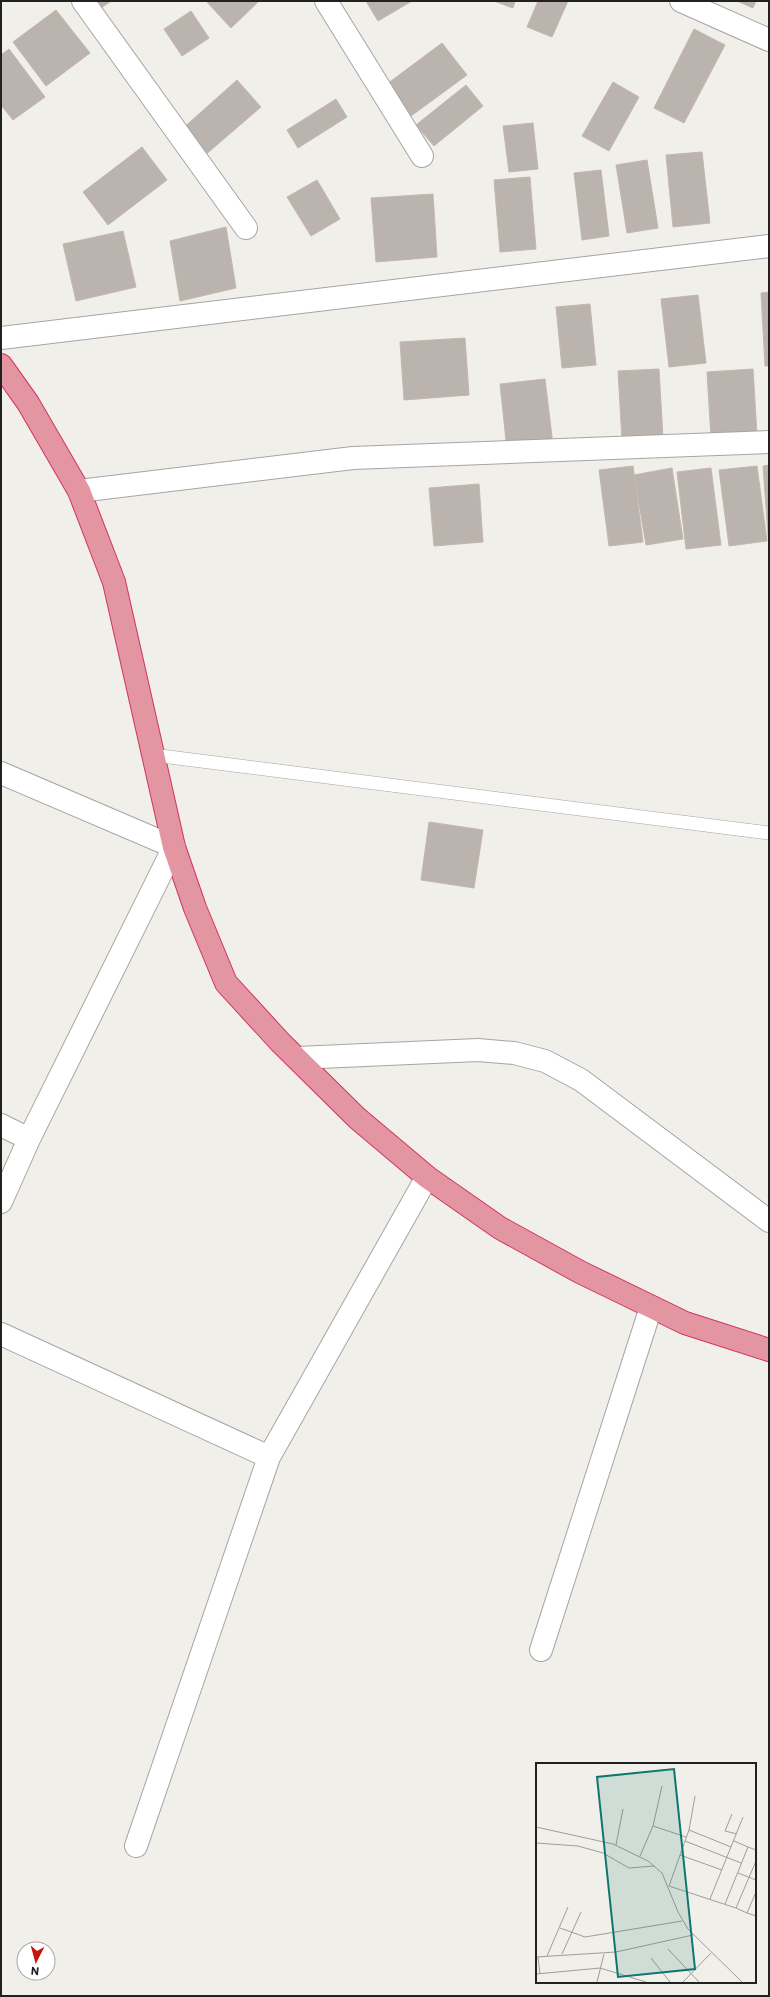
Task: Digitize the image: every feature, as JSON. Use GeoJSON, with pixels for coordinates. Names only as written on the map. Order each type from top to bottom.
{"type":"FeatureCollection","features":[{"type":"Feature","properties":{"kind":"highway"},"geometry":{"type":"LineString","coordinates":[[1,365],[28,403],[79,491],[114,582],[174,847],[195,908],[226,983],[297,1058],[357,1118],[427,1177],[500,1228],[580,1272],[685,1323],[769,1350]]}},
{"type":"Feature","properties":{"kind":"street"},"geometry":{"type":"LineString","coordinates":[[83,1],[246,228]]}},
{"type":"Feature","properties":{"kind":"street"},"geometry":{"type":"LineString","coordinates":[[326,1],[422,156]]}},
{"type":"Feature","properties":{"kind":"street"},"geometry":{"type":"LineString","coordinates":[[681,1],[769,40]]}},
{"type":"Feature","properties":{"kind":"street"},"geometry":{"type":"LineString","coordinates":[[1,338],[769,246]]}},
{"type":"Feature","properties":{"kind":"street"},"geometry":{"type":"LineString","coordinates":[[79,491],[353,458],[769,442]]}},
{"type":"Feature","properties":{"kind":"street"},"geometry":{"type":"LineString","coordinates":[[1,773],[174,847],[29,1139],[1,1202]]}},
{"type":"Feature","properties":{"kind":"street"},"geometry":{"type":"LineString","coordinates":[[297,1058],[478,1050],[514,1053],[545,1061],[581,1080],[769,1221]]}},
{"type":"Feature","properties":{"kind":"street"},"geometry":{"type":"LineString","coordinates":[[1,1125],[29,1139]]}},
{"type":"Feature","properties":{"kind":"street"},"geometry":{"type":"LineString","coordinates":[[136,1846],[269,1457],[427,1177]]}},
{"type":"Feature","properties":{"kind":"street"},"geometry":{"type":"LineString","coordinates":[[541,1650],[651,1307]]}},
{"type":"Feature","properties":{"kind":"street"},"geometry":{"type":"LineString","coordinates":[[1,1334],[269,1457]]}},
{"type":"Feature","properties":{"kind":"lane"},"geometry":{"type":"LineString","coordinates":[[153,755],[769,833]]}},
{"type":"Feature","properties":{"kind":"building"},"geometry":{"type":"Polygon","coordinates":[[[90,1],[111,1],[97,11],[90,1]]]}},
{"type":"Feature","properties":{"kind":"building"},"geometry":{"type":"Polygon","coordinates":[[[206,1],[259,1],[231,28],[206,1]]]}},
{"type":"Feature","properties":{"kind":"building"},"geometry":{"type":"Polygon","coordinates":[[[366,1],[412,1],[378,21],[366,1]]]}},
{"type":"Feature","properties":{"kind":"building"},"geometry":{"type":"Polygon","coordinates":[[[494,1],[515,1],[513,8],[494,1]]]}},
{"type":"Feature","properties":{"kind":"building"},"geometry":{"type":"Polygon","coordinates":[[[538,1],[568,1],[552,37],[527,27],[538,1]]]}},
{"type":"Feature","properties":{"kind":"building"},"geometry":{"type":"Polygon","coordinates":[[[737,1],[756,1],[753,8],[737,1]]]}},
{"type":"Feature","properties":{"kind":"building"},"geometry":{"type":"Polygon","coordinates":[[[56,10],[90,53],[46,86],[13,42],[56,10]]]}},
{"type":"Feature","properties":{"kind":"building"},"geometry":{"type":"Polygon","coordinates":[[[191,11],[209,38],[182,56],[164,29],[191,11]]]}},
{"type":"Feature","properties":{"kind":"building"},"geometry":{"type":"Polygon","coordinates":[[[694,29],[725,45],[684,123],[654,108],[694,29]]]}},
{"type":"Feature","properties":{"kind":"building"},"geometry":{"type":"Polygon","coordinates":[[[442,43],[467,75],[411,116],[387,84],[442,43]]]}},
{"type":"Feature","properties":{"kind":"building"},"geometry":{"type":"Polygon","coordinates":[[[9,49],[45,97],[13,120],[1,105],[1,55],[9,49]]]}},
{"type":"Feature","properties":{"kind":"building"},"geometry":{"type":"Polygon","coordinates":[[[237,80],[261,107],[204,156],[181,130],[237,80]]]}},
{"type":"Feature","properties":{"kind":"building"},"geometry":{"type":"Polygon","coordinates":[[[613,82],[639,97],[609,151],[582,136],[613,82]]]}},
{"type":"Feature","properties":{"kind":"building"},"geometry":{"type":"Polygon","coordinates":[[[466,85],[483,106],[434,146],[416,125],[466,85]]]}},
{"type":"Feature","properties":{"kind":"building"},"geometry":{"type":"Polygon","coordinates":[[[336,99],[347,117],[298,148],[287,130],[336,99]]]}},
{"type":"Feature","properties":{"kind":"building"},"geometry":{"type":"Polygon","coordinates":[[[533,123],[538,169],[509,172],[503,126],[533,123]]]}},
{"type":"Feature","properties":{"kind":"building"},"geometry":{"type":"Polygon","coordinates":[[[142,147],[167,180],[108,225],[83,192],[142,147]]]}},
{"type":"Feature","properties":{"kind":"building"},"geometry":{"type":"Polygon","coordinates":[[[702,152],[710,223],[673,227],[666,155],[702,152]]]}},
{"type":"Feature","properties":{"kind":"building"},"geometry":{"type":"Polygon","coordinates":[[[647,160],[658,228],[627,233],[616,165],[647,160]]]}},
{"type":"Feature","properties":{"kind":"building"},"geometry":{"type":"Polygon","coordinates":[[[601,170],[609,236],[582,240],[574,173],[601,170]]]}},
{"type":"Feature","properties":{"kind":"building"},"geometry":{"type":"Polygon","coordinates":[[[530,177],[536,249],[500,252],[494,180],[530,177]]]}},
{"type":"Feature","properties":{"kind":"building"},"geometry":{"type":"Polygon","coordinates":[[[317,180],[340,219],[311,236],[287,197],[317,180]]]}},
{"type":"Feature","properties":{"kind":"building"},"geometry":{"type":"Polygon","coordinates":[[[433,194],[437,257],[376,262],[371,198],[433,194]]]}},
{"type":"Feature","properties":{"kind":"building"},"geometry":{"type":"Polygon","coordinates":[[[226,227],[236,288],[180,301],[170,241],[226,227]]]}},
{"type":"Feature","properties":{"kind":"building"},"geometry":{"type":"Polygon","coordinates":[[[123,231],[136,287],[76,301],[63,244],[123,231]]]}},
{"type":"Feature","properties":{"kind":"building"},"geometry":{"type":"Polygon","coordinates":[[[769,292],[769,366],[765,366],[761,293],[769,292]]]}},
{"type":"Feature","properties":{"kind":"building"},"geometry":{"type":"Polygon","coordinates":[[[698,295],[706,363],[669,367],[661,299],[698,295]]]}},
{"type":"Feature","properties":{"kind":"building"},"geometry":{"type":"Polygon","coordinates":[[[590,304],[596,365],[562,368],[556,307],[590,304]]]}},
{"type":"Feature","properties":{"kind":"building"},"geometry":{"type":"Polygon","coordinates":[[[465,338],[469,395],[404,400],[400,342],[465,338]]]}},
{"type":"Feature","properties":{"kind":"building"},"geometry":{"type":"Polygon","coordinates":[[[659,369],[663,438],[622,440],[618,371],[659,369]]]}},
{"type":"Feature","properties":{"kind":"building"},"geometry":{"type":"Polygon","coordinates":[[[753,369],[757,435],[711,438],[707,372],[753,369]]]}},
{"type":"Feature","properties":{"kind":"building"},"geometry":{"type":"Polygon","coordinates":[[[545,379],[553,445],[507,450],[500,384],[545,379]]]}},
{"type":"Feature","properties":{"kind":"building"},"geometry":{"type":"Polygon","coordinates":[[[769,465],[769,548],[763,466],[769,465]]]}},
{"type":"Feature","properties":{"kind":"building"},"geometry":{"type":"Polygon","coordinates":[[[633,466],[643,542],[609,546],[599,470],[633,466]]]}},
{"type":"Feature","properties":{"kind":"building"},"geometry":{"type":"Polygon","coordinates":[[[757,466],[767,541],[729,546],[719,470],[757,466]]]}},
{"type":"Feature","properties":{"kind":"building"},"geometry":{"type":"Polygon","coordinates":[[[672,468],[683,539],[646,545],[634,475],[672,468]]]}},
{"type":"Feature","properties":{"kind":"building"},"geometry":{"type":"Polygon","coordinates":[[[711,468],[721,545],[686,549],[677,472],[711,468]]]}},
{"type":"Feature","properties":{"kind":"building"},"geometry":{"type":"Polygon","coordinates":[[[479,484],[483,542],[434,546],[429,488],[479,484]]]}},
{"type":"Feature","properties":{"kind":"building"},"geometry":{"type":"Polygon","coordinates":[[[429,822],[483,830],[474,888],[421,880],[429,822]]]}}]}
